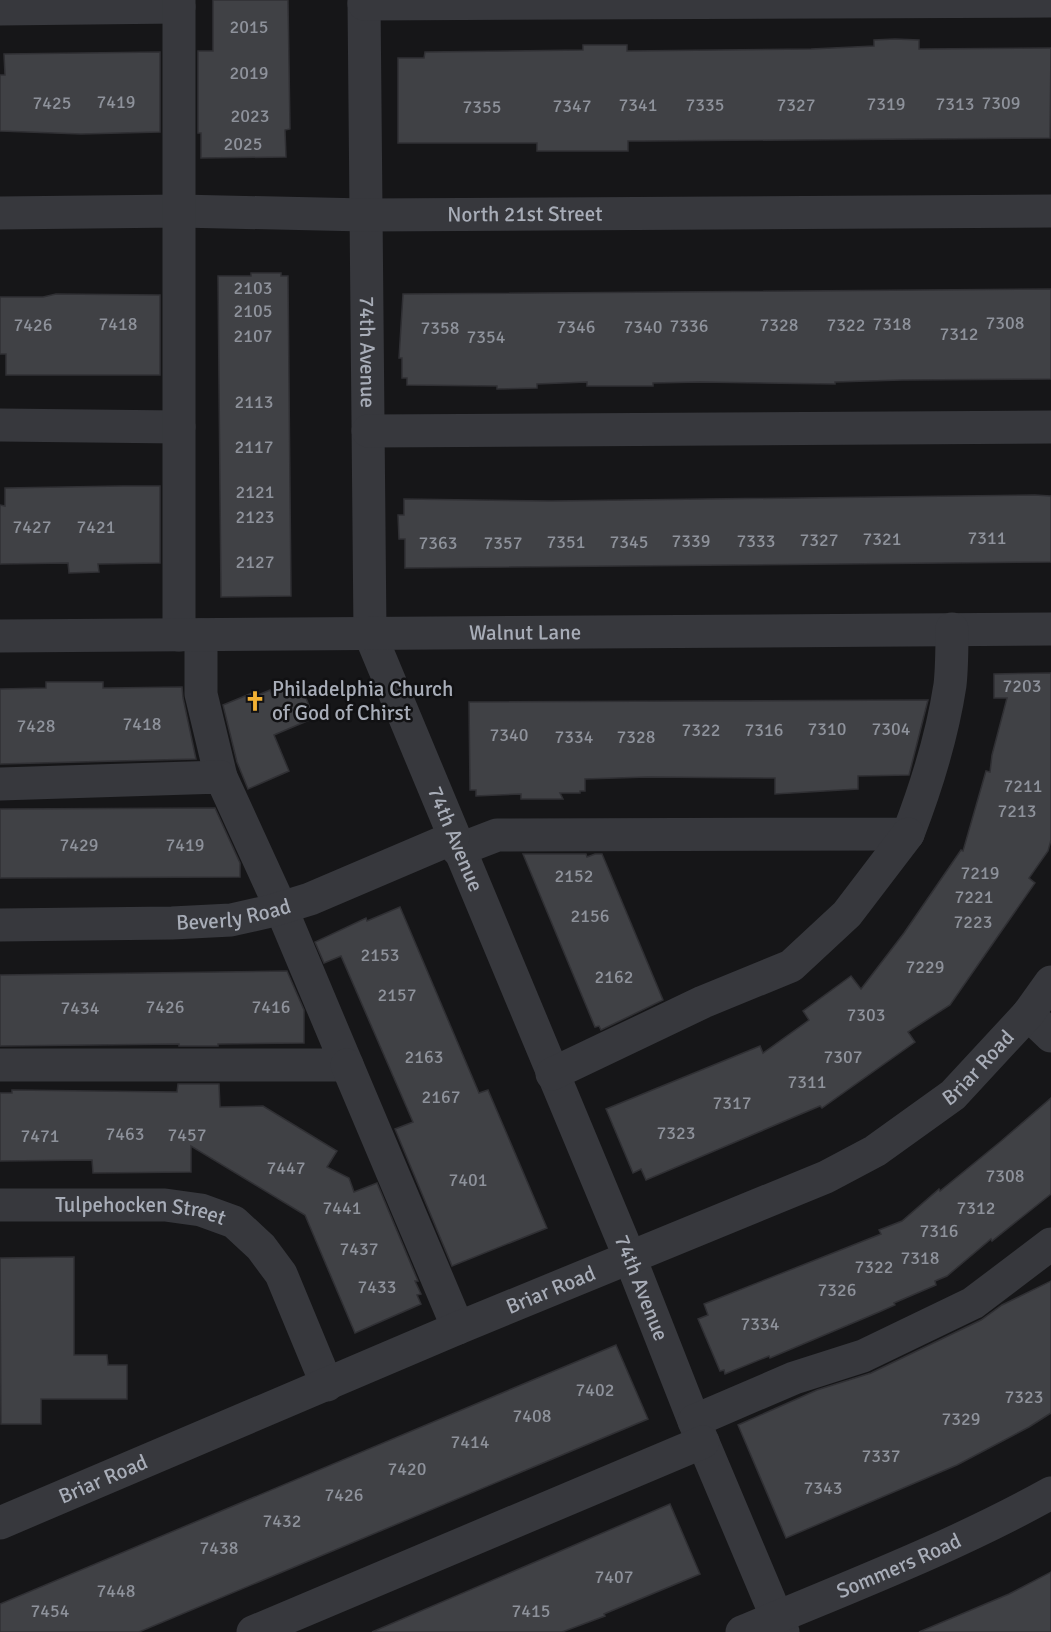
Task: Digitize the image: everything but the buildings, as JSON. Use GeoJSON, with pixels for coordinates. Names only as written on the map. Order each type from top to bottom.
{"type":"FeatureCollection","features":[{"type":"Feature","properties":{"kind":"street"},"geometry":{"type":"LineString","coordinates":[[364,2],[1051,1]]}},
{"type":"Feature","properties":{"kind":"street","name":"74th Avenue"},"geometry":{"type":"LineString","coordinates":[[364,2],[370,634],[630,1258],[698,1432],[780,1625]]}},
{"type":"Feature","properties":{"kind":"street"},"geometry":{"type":"LineString","coordinates":[[0,9],[179,4],[179,427],[190,635],[201,694],[221,777],[281,908],[458,1328]]}},
{"type":"Feature","properties":{"kind":"street","name":"North 21st Street"},"geometry":{"type":"LineString","coordinates":[[0,213],[180,211],[365,215],[1051,211]]}},
{"type":"Feature","properties":{"kind":"street"},"geometry":{"type":"LineString","coordinates":[[0,425],[179,427]]}},
{"type":"Feature","properties":{"kind":"street"},"geometry":{"type":"LineString","coordinates":[[368,431],[1051,426]]}},
{"type":"Feature","properties":{"kind":"street"},"geometry":{"type":"LineString","coordinates":[[552,1074],[703,1002],[791,966],[847,914],[908,834],[925,790],[939,740],[950,683],[952,629]]}},
{"type":"Feature","properties":{"kind":"street","name":"Walnut Lane"},"geometry":{"type":"LineString","coordinates":[[0,636],[1051,629]]}},
{"type":"Feature","properties":{"kind":"street"},"geometry":{"type":"LineString","coordinates":[[0,784],[221,777]]}},
{"type":"Feature","properties":{"kind":"street","name":"Beverly Road"},"geometry":{"type":"LineString","coordinates":[[0,925],[231,920],[310,899],[456,844],[497,835],[908,834]]}},
{"type":"Feature","properties":{"kind":"street","name":"Briar Road"},"geometry":{"type":"LineString","coordinates":[[0,1523],[458,1328],[826,1177],[875,1151],[953,1095],[1040,1025],[1051,982]]}},
{"type":"Feature","properties":{"kind":"street"},"geometry":{"type":"LineString","coordinates":[[0,1065],[347,1065]]}},
{"type":"Feature","properties":{"kind":"street","name":"Tulpehocken Street"},"geometry":{"type":"LineString","coordinates":[[0,1205],[165,1205],[201,1210],[234,1222],[261,1247],[281,1274],[327,1384]]}},
{"type":"Feature","properties":{"kind":"street"},"geometry":{"type":"LineString","coordinates":[[253,1632],[698,1432],[794,1378],[863,1356],[973,1303],[1051,1244]]}},
{"type":"Feature","properties":{"kind":"street","name":"Sommers Road"},"geometry":{"type":"LineString","coordinates":[[742,1632],[780,1625],[1007,1518],[1051,1493]]}},
{"type":"Feature","properties":{"kind":"place","name":"Philadelphia Church of God of Chirst"},"geometry":{"type":"Point","coordinates":[255,701]}}]}
